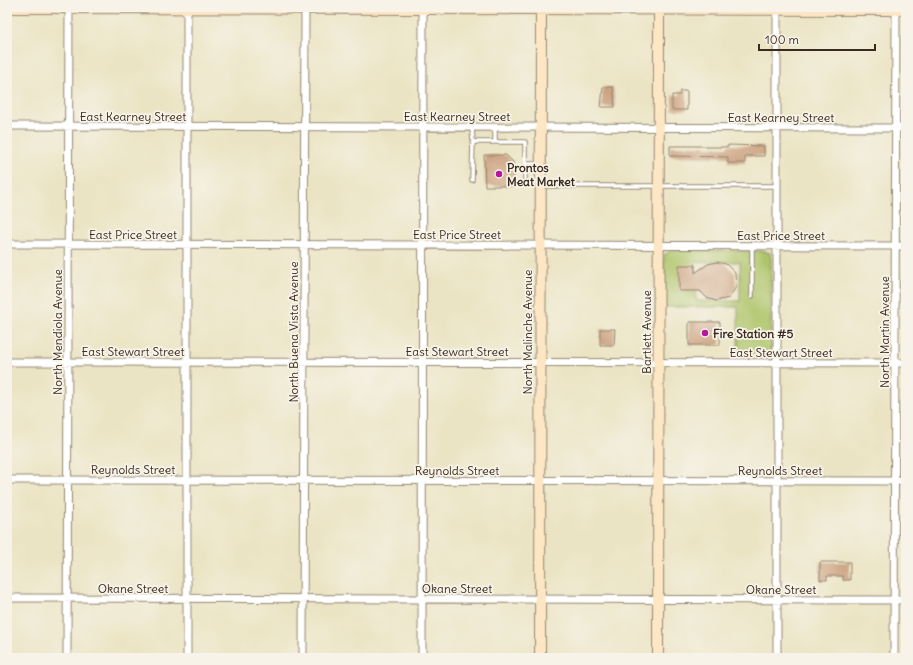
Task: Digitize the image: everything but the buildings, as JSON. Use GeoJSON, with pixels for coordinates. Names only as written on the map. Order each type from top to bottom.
{"type":"FeatureCollection","features":[{"type":"Feature","properties":{"kind":"main road"},"geometry":{"type":"LineString","coordinates":[[7,8],[899,9]]}},
{"type":"Feature","properties":{"kind":"main road","name":"North Malinche Avenue"},"geometry":{"type":"LineString","coordinates":[[540,658],[541,8]]}},
{"type":"Feature","properties":{"kind":"main road","name":"Bartlett Avenue"},"geometry":{"type":"LineString","coordinates":[[658,658],[659,8]]}},
{"type":"Feature","properties":{"kind":"street","name":"North Mendiola Avenue"},"geometry":{"type":"LineString","coordinates":[[67,658],[69,8]]}},
{"type":"Feature","properties":{"kind":"street"},"geometry":{"type":"LineString","coordinates":[[187,8],[187,658]]}},
{"type":"Feature","properties":{"kind":"street","name":"North Buena Vista Avenue"},"geometry":{"type":"LineString","coordinates":[[303,658],[305,8]]}},
{"type":"Feature","properties":{"kind":"street"},"geometry":{"type":"LineString","coordinates":[[422,658],[423,8]]}},
{"type":"Feature","properties":{"kind":"street"},"geometry":{"type":"LineString","coordinates":[[776,658],[777,8]]}},
{"type":"Feature","properties":{"kind":"street","name":"North Martin Avenue"},"geometry":{"type":"LineString","coordinates":[[894,658],[895,128],[899,9]]}},
{"type":"Feature","properties":{"kind":"street","name":"East Kearney Street"},"geometry":{"type":"LineString","coordinates":[[7,126],[906,128]]}},
{"type":"Feature","properties":{"kind":"street","name":"East Price Street"},"geometry":{"type":"LineString","coordinates":[[7,244],[906,246]]}},
{"type":"Feature","properties":{"kind":"street","name":"East Stewart Street"},"geometry":{"type":"LineString","coordinates":[[7,362],[906,363]]}},
{"type":"Feature","properties":{"kind":"street","name":"Reynolds Street"},"geometry":{"type":"LineString","coordinates":[[7,480],[658,482],[906,481]]}},
{"type":"Feature","properties":{"kind":"street","name":"Okane Street"},"geometry":{"type":"LineString","coordinates":[[7,598],[906,600]]}},
{"type":"Feature","properties":{"kind":"lane"},"geometry":{"type":"LineString","coordinates":[[472,127],[472,180]]}},
{"type":"Feature","properties":{"kind":"lane"},"geometry":{"type":"LineString","coordinates":[[495,127],[495,142]]}},
{"type":"Feature","properties":{"kind":"lane"},"geometry":{"type":"LineString","coordinates":[[472,142],[525,142],[525,181]]}},
{"type":"Feature","properties":{"kind":"lane"},"geometry":{"type":"LineString","coordinates":[[525,164],[541,164]]}},
{"type":"Feature","properties":{"kind":"lane"},"geometry":{"type":"LineString","coordinates":[[541,186],[777,186]]}},
{"type":"Feature","properties":{"kind":"lane"},"geometry":{"type":"LineString","coordinates":[[752,246],[752,296]]}},
{"type":"Feature","properties":{"kind":"green space"},"geometry":{"type":"Polygon","coordinates":[[[671,250],[764,251],[770,253],[771,354],[738,353],[738,307],[664,307],[664,255],[671,250]],[[696,262],[696,301],[740,301],[740,262],[696,262]]]}},
{"type":"Feature","properties":{"kind":"place","name":"Prontos Meat Market"},"geometry":{"type":"Point","coordinates":[499,174]}},
{"type":"Feature","properties":{"kind":"place","name":"Fire Station #5"},"geometry":{"type":"Point","coordinates":[705,333]}}]}
